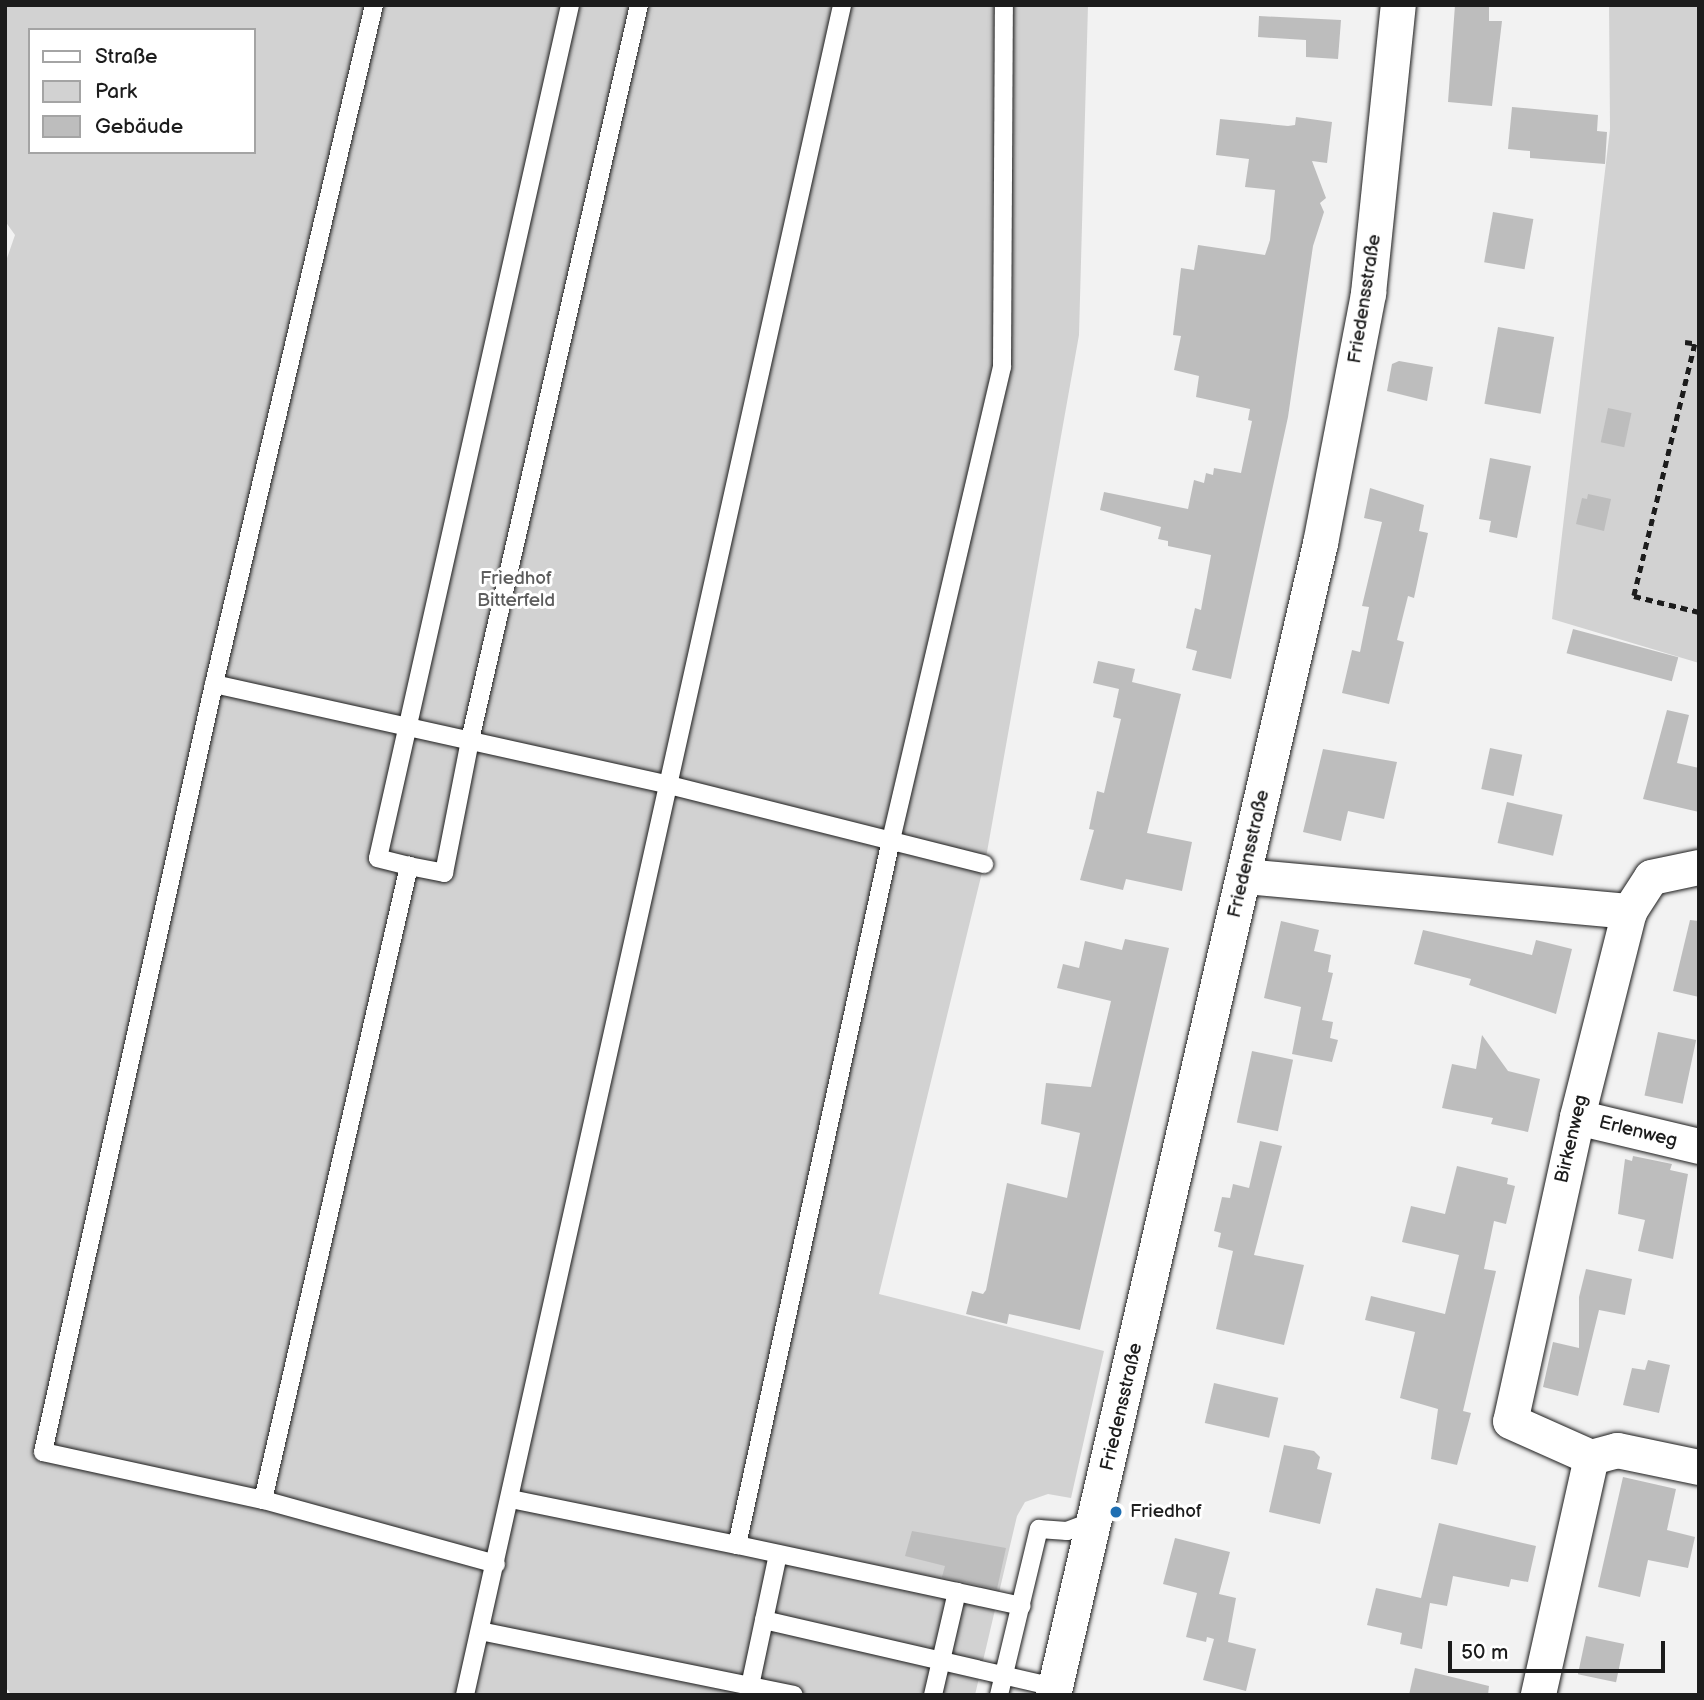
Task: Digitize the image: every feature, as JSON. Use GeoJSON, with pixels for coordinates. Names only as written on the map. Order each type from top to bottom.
{"type":"FeatureCollection","features":[{"type":"Feature","properties":{"kind":"street","name":"Friedensstraße"},"geometry":{"type":"LineString","coordinates":[[1064,1692],[1096,1520],[1320,544],[1368,293],[1398,5]]}},
{"type":"Feature","properties":{"kind":"street","name":"Birkenweg"},"geometry":{"type":"LineString","coordinates":[[1591,1457],[1510,1421],[1577,1117],[1629,911],[1651,877],[1699,867]]}},
{"type":"Feature","properties":{"kind":"street"},"geometry":{"type":"LineString","coordinates":[[1244,876],[1629,911]]}},
{"type":"Feature","properties":{"kind":"street","name":"Erlenweg"},"geometry":{"type":"LineString","coordinates":[[1577,1117],[1699,1146]]}},
{"type":"Feature","properties":{"kind":"street"},"geometry":{"type":"LineString","coordinates":[[1538,1695],[1591,1457],[1617,1450],[1699,1467]]}},
{"type":"Feature","properties":{"kind":"lane"},"geometry":{"type":"LineString","coordinates":[[374,5],[214,684],[43,1452],[263,1500],[496,1564]]}},
{"type":"Feature","properties":{"kind":"lane"},"geometry":{"type":"LineString","coordinates":[[570,5],[378,858],[444,873],[470,740],[639,5]]}},
{"type":"Feature","properties":{"kind":"lane"},"geometry":{"type":"LineString","coordinates":[[465,1695],[511,1499],[842,5]]}},
{"type":"Feature","properties":{"kind":"lane"},"geometry":{"type":"LineString","coordinates":[[737,1545],[891,840],[1002,367],[1004,5]]}},
{"type":"Feature","properties":{"kind":"lane"},"geometry":{"type":"LineString","coordinates":[[214,684],[669,785],[984,864]]}},
{"type":"Feature","properties":{"kind":"lane"},"geometry":{"type":"LineString","coordinates":[[263,1500],[410,866]]}},
{"type":"Feature","properties":{"kind":"lane"},"geometry":{"type":"LineString","coordinates":[[511,1499],[1021,1606]]}},
{"type":"Feature","properties":{"kind":"lane"},"geometry":{"type":"LineString","coordinates":[[999,1695],[1039,1528],[1067,1531],[1096,1520]]}},
{"type":"Feature","properties":{"kind":"lane"},"geometry":{"type":"LineString","coordinates":[[750,1686],[778,1554]]}},
{"type":"Feature","properties":{"kind":"lane"},"geometry":{"type":"LineString","coordinates":[[933,1695],[957,1592]]}},
{"type":"Feature","properties":{"kind":"lane"},"geometry":{"type":"LineString","coordinates":[[764,1620],[1003,1675],[1064,1692]]}},
{"type":"Feature","properties":{"kind":"lane"},"geometry":{"type":"LineString","coordinates":[[481,1630],[794,1695]]}},
{"type":"Feature","properties":{"kind":"path"},"geometry":{"type":"LineString","coordinates":[[1685,341],[1697,344],[1634,596],[1699,612]]}},
{"type":"Feature","properties":{"kind":"green space","name":"Friedhof Bitterfeld"},"geometry":{"type":"Polygon","coordinates":[[[5,5],[1088,5],[1079,335],[987,852],[879,1294],[1104,1351],[1071,1498],[1048,1494],[1025,1502],[1017,1516],[975,1695],[12,1695],[5,1687],[5,264],[15,235],[5,221],[5,5]]]}},
{"type":"Feature","properties":{"kind":"green space"},"geometry":{"type":"Polygon","coordinates":[[[1609,5],[1699,5],[1699,663],[1552,619],[1610,129],[1609,5]]]}},
{"type":"Feature","properties":{"kind":"building"},"geometry":{"type":"Polygon","coordinates":[[[1455,5],[1489,5],[1489,21],[1502,21],[1492,106],[1448,102],[1455,5]]]}},
{"type":"Feature","properties":{"kind":"building"},"geometry":{"type":"Polygon","coordinates":[[[1259,16],[1341,20],[1338,59],[1306,57],[1306,40],[1258,37],[1259,16]]]}},
{"type":"Feature","properties":{"kind":"building"},"geometry":{"type":"Polygon","coordinates":[[[1512,107],[1598,115],[1597,131],[1607,132],[1605,164],[1530,158],[1530,151],[1508,149],[1512,107]]]}},
{"type":"Feature","properties":{"kind":"building"},"geometry":{"type":"Polygon","coordinates":[[[1296,117],[1332,122],[1327,163],[1312,161],[1326,198],[1320,203],[1324,212],[1313,246],[1288,417],[1231,679],[1192,670],[1197,651],[1186,648],[1195,608],[1201,610],[1211,555],[1168,546],[1168,541],[1158,539],[1161,527],[1100,510],[1104,492],[1188,509],[1194,480],[1204,483],[1206,473],[1213,475],[1214,468],[1241,473],[1252,421],[1248,420],[1250,409],[1196,397],[1199,376],[1174,370],[1181,336],[1173,335],[1181,268],[1194,270],[1198,245],[1265,255],[1270,240],[1275,190],[1245,187],[1249,159],[1216,155],[1220,119],[1288,126],[1295,125],[1296,117]]]}},
{"type":"Feature","properties":{"kind":"building"},"geometry":{"type":"Polygon","coordinates":[[[1493,212],[1533,219],[1525,269],[1484,262],[1493,212]]]}},
{"type":"Feature","properties":{"kind":"building"},"geometry":{"type":"Polygon","coordinates":[[[1498,327],[1554,337],[1541,414],[1484,404],[1498,327]]]}},
{"type":"Feature","properties":{"kind":"building"},"geometry":{"type":"Polygon","coordinates":[[[1399,361],[1433,367],[1427,401],[1387,391],[1392,364],[1399,361]]]}},
{"type":"Feature","properties":{"kind":"building"},"geometry":{"type":"Polygon","coordinates":[[[1608,408],[1631,413],[1624,447],[1601,442],[1608,408]]]}},
{"type":"Feature","properties":{"kind":"building"},"geometry":{"type":"Polygon","coordinates":[[[1490,458],[1531,466],[1517,538],[1489,532],[1491,521],[1479,519],[1490,458]]]}},
{"type":"Feature","properties":{"kind":"building"},"geometry":{"type":"Polygon","coordinates":[[[1370,488],[1424,505],[1419,531],[1428,533],[1414,598],[1408,596],[1397,640],[1404,642],[1389,704],[1342,693],[1352,650],[1360,652],[1369,607],[1362,606],[1382,522],[1364,518],[1370,488]]]}},
{"type":"Feature","properties":{"kind":"building"},"geometry":{"type":"Polygon","coordinates":[[[1588,494],[1611,499],[1604,531],[1576,524],[1582,498],[1587,499],[1588,494]]]}},
{"type":"Feature","properties":{"kind":"building"},"geometry":{"type":"Polygon","coordinates":[[[1573,629],[1678,657],[1672,681],[1567,653],[1573,629]]]}},
{"type":"Feature","properties":{"kind":"building"},"geometry":{"type":"Polygon","coordinates":[[[1098,661],[1135,669],[1132,682],[1181,694],[1147,833],[1192,842],[1182,891],[1126,879],[1123,890],[1080,880],[1094,830],[1089,829],[1097,791],[1104,793],[1121,719],[1113,717],[1119,689],[1093,683],[1098,661]]]}},
{"type":"Feature","properties":{"kind":"building"},"geometry":{"type":"Polygon","coordinates":[[[1667,710],[1689,715],[1677,763],[1699,768],[1699,812],[1643,799],[1667,710]]]}},
{"type":"Feature","properties":{"kind":"building"},"geometry":{"type":"Polygon","coordinates":[[[1490,748],[1522,755],[1514,796],[1481,789],[1490,748]]]}},
{"type":"Feature","properties":{"kind":"building"},"geometry":{"type":"Polygon","coordinates":[[[1323,749],[1397,762],[1384,819],[1348,811],[1341,841],[1303,832],[1323,749]]]}},
{"type":"Feature","properties":{"kind":"building"},"geometry":{"type":"Polygon","coordinates":[[[1507,802],[1563,815],[1553,856],[1498,843],[1507,802]]]}},
{"type":"Feature","properties":{"kind":"building"},"geometry":{"type":"Polygon","coordinates":[[[1690,920],[1699,921],[1699,997],[1673,991],[1690,920]]]}},
{"type":"Feature","properties":{"kind":"building"},"geometry":{"type":"Polygon","coordinates":[[[1281,921],[1319,930],[1314,951],[1331,955],[1328,972],[1333,973],[1322,1020],[1333,1022],[1330,1038],[1338,1040],[1332,1062],[1292,1054],[1301,1007],[1264,998],[1281,921]]]}},
{"type":"Feature","properties":{"kind":"building"},"geometry":{"type":"Polygon","coordinates":[[[1423,930],[1532,955],[1536,940],[1572,949],[1556,1014],[1469,985],[1471,979],[1414,964],[1423,930]]]}},
{"type":"Feature","properties":{"kind":"building"},"geometry":{"type":"Polygon","coordinates":[[[1125,939],[1169,948],[1080,1330],[1009,1314],[1007,1324],[966,1314],[972,1291],[983,1294],[986,1290],[1007,1183],[1067,1198],[1080,1133],[1041,1124],[1046,1083],[1091,1087],[1111,1001],[1057,988],[1063,964],[1079,968],[1085,941],[1122,950],[1125,939]]]}},
{"type":"Feature","properties":{"kind":"building"},"geometry":{"type":"Polygon","coordinates":[[[1658,1032],[1696,1040],[1683,1104],[1644,1096],[1658,1032]]]}},
{"type":"Feature","properties":{"kind":"building"},"geometry":{"type":"Polygon","coordinates":[[[1482,1035],[1508,1071],[1540,1079],[1528,1132],[1491,1124],[1493,1118],[1442,1108],[1452,1064],[1476,1069],[1482,1035]]]}},
{"type":"Feature","properties":{"kind":"building"},"geometry":{"type":"Polygon","coordinates":[[[1252,1051],[1293,1060],[1278,1131],[1237,1122],[1252,1051]]]}},
{"type":"Feature","properties":{"kind":"building"},"geometry":{"type":"Polygon","coordinates":[[[1260,1141],[1282,1146],[1254,1255],[1304,1265],[1284,1345],[1216,1329],[1233,1251],[1218,1247],[1221,1233],[1214,1231],[1222,1197],[1230,1198],[1233,1184],[1249,1188],[1260,1141]]]}},
{"type":"Feature","properties":{"kind":"building"},"geometry":{"type":"Polygon","coordinates":[[[1633,1156],[1672,1164],[1670,1170],[1688,1174],[1673,1259],[1638,1251],[1645,1220],[1618,1214],[1625,1159],[1632,1161],[1633,1156]]]}},
{"type":"Feature","properties":{"kind":"building"},"geometry":{"type":"Polygon","coordinates":[[[1457,1166],[1508,1178],[1507,1184],[1515,1186],[1506,1224],[1494,1221],[1484,1269],[1496,1271],[1463,1411],[1471,1413],[1457,1465],[1431,1459],[1438,1409],[1400,1398],[1415,1332],[1365,1320],[1371,1296],[1445,1314],[1459,1255],[1402,1242],[1411,1206],[1445,1214],[1457,1166]]]}},
{"type":"Feature","properties":{"kind":"building"},"geometry":{"type":"Polygon","coordinates":[[[1586,1269],[1632,1279],[1625,1315],[1599,1310],[1578,1396],[1543,1387],[1553,1342],[1579,1348],[1579,1297],[1586,1269]]]}},
{"type":"Feature","properties":{"kind":"building"},"geometry":{"type":"Polygon","coordinates":[[[1648,1360],[1670,1365],[1659,1413],[1623,1405],[1632,1368],[1645,1370],[1648,1360]]]}},
{"type":"Feature","properties":{"kind":"building"},"geometry":{"type":"Polygon","coordinates":[[[1214,1383],[1278,1398],[1269,1438],[1205,1423],[1214,1383]]]}},
{"type":"Feature","properties":{"kind":"building"},"geometry":{"type":"Polygon","coordinates":[[[1284,1445],[1314,1451],[1320,1457],[1317,1469],[1332,1473],[1320,1524],[1269,1512],[1284,1445]]]}},
{"type":"Feature","properties":{"kind":"building"},"geometry":{"type":"Polygon","coordinates":[[[1623,1477],[1676,1489],[1667,1530],[1695,1537],[1688,1568],[1648,1560],[1640,1597],[1598,1587],[1623,1477]]]}},
{"type":"Feature","properties":{"kind":"building"},"geometry":{"type":"Polygon","coordinates":[[[1439,1523],[1536,1546],[1528,1582],[1511,1579],[1509,1587],[1453,1576],[1447,1606],[1430,1603],[1422,1649],[1400,1644],[1402,1633],[1367,1625],[1376,1588],[1421,1598],[1439,1523]]]}},
{"type":"Feature","properties":{"kind":"building"},"geometry":{"type":"Polygon","coordinates":[[[912,1531],[1006,1548],[997,1589],[942,1577],[945,1566],[905,1556],[912,1531]]]}},
{"type":"Feature","properties":{"kind":"building"},"geometry":{"type":"Polygon","coordinates":[[[1175,1538],[1230,1552],[1219,1594],[1236,1598],[1228,1642],[1256,1649],[1246,1691],[1203,1680],[1214,1639],[1207,1637],[1206,1642],[1186,1637],[1197,1593],[1163,1584],[1175,1538]]]}},
{"type":"Feature","properties":{"kind":"building"},"geometry":{"type":"Polygon","coordinates":[[[1586,1636],[1624,1644],[1616,1682],[1578,1674],[1586,1636]]]}},
{"type":"Feature","properties":{"kind":"building"},"geometry":{"type":"Polygon","coordinates":[[[1415,1668],[1489,1686],[1488,1695],[1409,1695],[1415,1668]]]}},
{"type":"Feature","properties":{"kind":"place","name":"Friedhof"},"geometry":{"type":"Point","coordinates":[1116,1512]}}]}
